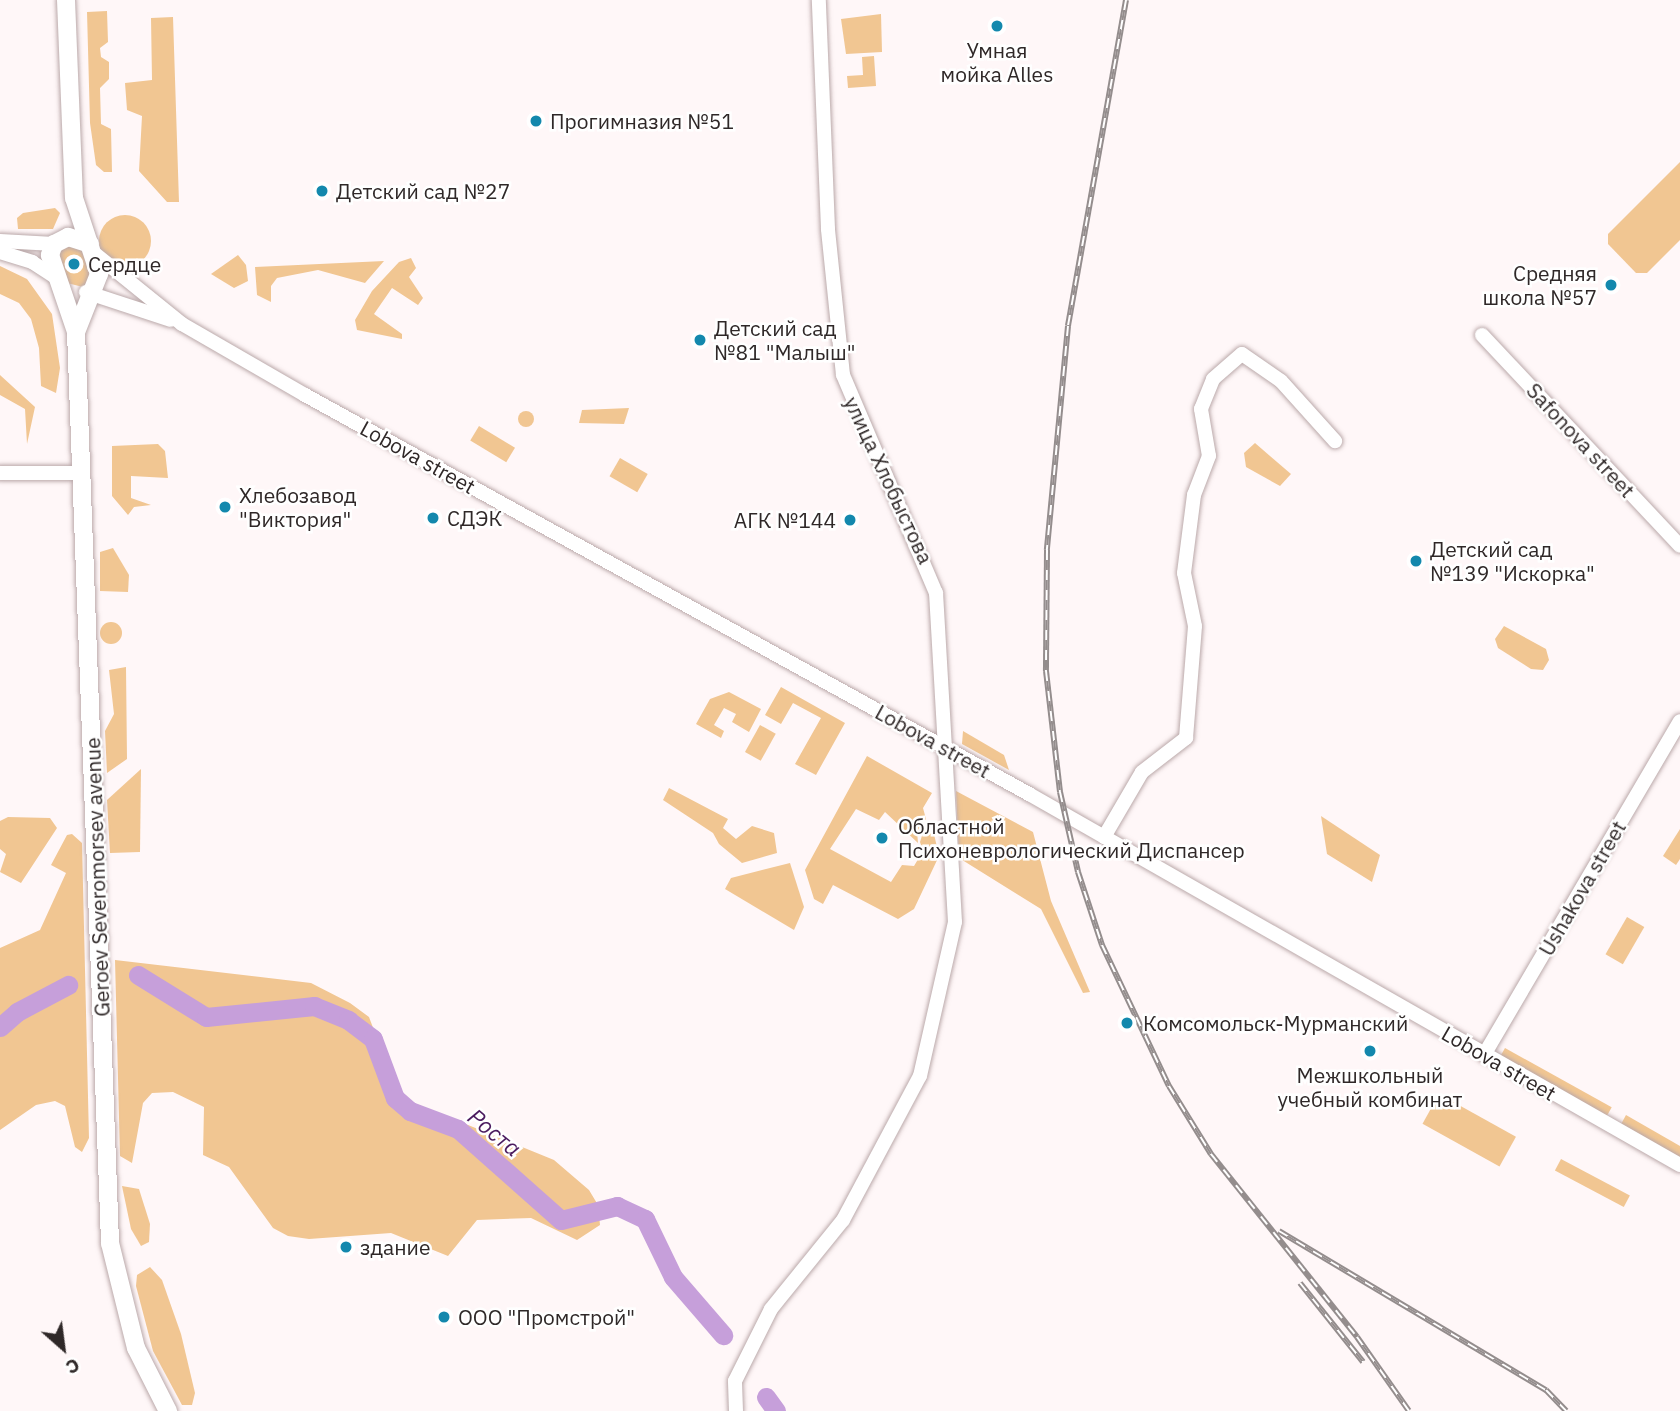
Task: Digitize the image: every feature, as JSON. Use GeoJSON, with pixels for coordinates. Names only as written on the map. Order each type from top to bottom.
{"type":"FeatureCollection","features":[{"type":"Feature","properties":{"kind":"main road","name":"Geroev Severomorsev avenue"},"geometry":{"type":"LineString","coordinates":[[66,0],[74,198],[99,274],[76,332]]}},
{"type":"Feature","properties":{"kind":"main road","name":"Geroev Severomorsev avenue"},"geometry":{"type":"LineString","coordinates":[[74,198],[50,260],[76,332],[110,1243],[136,1348],[168,1411]]}},
{"type":"Feature","properties":{"kind":"main road"},"geometry":{"type":"LineString","coordinates":[[57,242],[76,236],[92,248]]}},
{"type":"Feature","properties":{"kind":"main road"},"geometry":{"type":"LineString","coordinates":[[60,283],[91,291]]}},
{"type":"Feature","properties":{"kind":"street","name":"улица Хлобыстова"},"geometry":{"type":"LineString","coordinates":[[736,1411],[735,1381],[771,1309],[794,1275],[843,1220],[920,1076],[953,947],[944,762],[948,750],[931,572],[843,375],[828,229],[819,0]]}},
{"type":"Feature","properties":{"kind":"street"},"geometry":{"type":"LineString","coordinates":[[0,241],[57,242]]}},
{"type":"Feature","properties":{"kind":"street","name":"Lobova street"},"geometry":{"type":"LineString","coordinates":[[92,248],[182,324]]}},
{"type":"Feature","properties":{"kind":"street"},"geometry":{"type":"LineString","coordinates":[[0,252],[32,262],[60,283]]}},
{"type":"Feature","properties":{"kind":"street","name":"Lobova street"},"geometry":{"type":"LineString","coordinates":[[91,291],[182,324],[1104,837],[1680,1166]]}},
{"type":"Feature","properties":{"kind":"street","name":"Safonova street"},"geometry":{"type":"LineString","coordinates":[[1482,335],[1680,546]]}},
{"type":"Feature","properties":{"kind":"street"},"geometry":{"type":"LineString","coordinates":[[1104,837],[1142,772],[1186,738],[1195,626],[1184,573],[1194,495],[1209,456],[1201,409],[1213,379],[1242,354],[1281,381],[1335,441]]}},
{"type":"Feature","properties":{"kind":"street"},"geometry":{"type":"LineString","coordinates":[[0,473],[81,473]]}},
{"type":"Feature","properties":{"kind":"street","name":"Ushakova street"},"geometry":{"type":"LineString","coordinates":[[1484,1055],[1680,721]]}},
{"type":"Feature","properties":{"kind":"shaded area"},"geometry":{"type":"Polygon","coordinates":[[[107,11],[108,42],[100,48],[101,57],[109,62],[109,79],[100,88],[101,124],[111,129],[112,172],[104,172],[96,165],[90,123],[87,12],[107,11]]]}},
{"type":"Feature","properties":{"kind":"shaded area"},"geometry":{"type":"Polygon","coordinates":[[[881,14],[882,52],[846,54],[841,19],[881,14]]]}},
{"type":"Feature","properties":{"kind":"shaded area"},"geometry":{"type":"Polygon","coordinates":[[[173,17],[179,202],[167,202],[139,171],[142,116],[127,110],[125,83],[152,80],[151,18],[173,17]]]}},
{"type":"Feature","properties":{"kind":"shaded area"},"geometry":{"type":"Polygon","coordinates":[[[874,56],[876,86],[848,88],[847,76],[863,75],[862,57],[874,56]]]}},
{"type":"Feature","properties":{"kind":"shaded area"},"geometry":{"type":"Polygon","coordinates":[[[1680,162],[1680,240],[1647,273],[1636,273],[1608,244],[1608,234],[1680,162]]]}},
{"type":"Feature","properties":{"kind":"shaded area"},"geometry":{"type":"Polygon","coordinates":[[[55,208],[60,213],[53,229],[18,229],[17,218],[23,213],[55,208]]]}},
{"type":"Feature","properties":{"kind":"shaded area"},"geometry":{"type":"Polygon","coordinates":[[[125,215],[135,217],[143,223],[149,231],[149,251],[143,259],[135,265],[125,267],[115,265],[107,259],[101,251],[99,241],[101,231],[107,223],[115,217],[125,215]]]}},
{"type":"Feature","properties":{"kind":"shaded area"},"geometry":{"type":"Polygon","coordinates":[[[74,243],[90,255],[91,282],[83,287],[67,283],[57,251],[74,243]]]}},
{"type":"Feature","properties":{"kind":"shaded area"},"geometry":{"type":"Polygon","coordinates":[[[238,255],[246,265],[248,281],[234,288],[211,274],[238,255]]]}},
{"type":"Feature","properties":{"kind":"shaded area"},"geometry":{"type":"Polygon","coordinates":[[[411,258],[416,268],[409,277],[423,298],[418,305],[392,288],[374,314],[402,334],[402,339],[357,330],[355,320],[372,291],[399,262],[411,258]]]}},
{"type":"Feature","properties":{"kind":"shaded area"},"geometry":{"type":"Polygon","coordinates":[[[384,261],[365,283],[318,270],[277,278],[271,286],[271,302],[257,295],[255,267],[384,261]]]}},
{"type":"Feature","properties":{"kind":"shaded area"},"geometry":{"type":"Polygon","coordinates":[[[0,266],[27,279],[52,314],[60,368],[56,393],[41,386],[39,348],[31,319],[19,303],[0,294],[0,266]]]}},
{"type":"Feature","properties":{"kind":"shaded area"},"geometry":{"type":"Polygon","coordinates":[[[0,375],[35,407],[27,444],[25,409],[0,395],[0,375]]]}},
{"type":"Feature","properties":{"kind":"shaded area"},"geometry":{"type":"Polygon","coordinates":[[[629,408],[624,424],[579,423],[582,410],[629,408]]]}},
{"type":"Feature","properties":{"kind":"shaded area"},"geometry":{"type":"Polygon","coordinates":[[[523,411],[529,411],[534,419],[532,425],[523,427],[518,422],[518,416],[523,411]]]}},
{"type":"Feature","properties":{"kind":"shaded area"},"geometry":{"type":"Polygon","coordinates":[[[479,426],[515,448],[506,462],[470,441],[479,426]]]}},
{"type":"Feature","properties":{"kind":"shaded area"},"geometry":{"type":"Polygon","coordinates":[[[1255,443],[1291,474],[1280,486],[1246,467],[1244,453],[1255,443]]]}},
{"type":"Feature","properties":{"kind":"shaded area"},"geometry":{"type":"Polygon","coordinates":[[[158,444],[165,451],[168,478],[131,476],[131,498],[151,505],[134,507],[128,515],[112,496],[112,446],[158,444]]]}},
{"type":"Feature","properties":{"kind":"shaded area"},"geometry":{"type":"Polygon","coordinates":[[[620,458],[648,474],[637,492],[610,476],[620,458]]]}},
{"type":"Feature","properties":{"kind":"shaded area"},"geometry":{"type":"Polygon","coordinates":[[[113,548],[129,575],[128,592],[100,591],[100,552],[113,548]]]}},
{"type":"Feature","properties":{"kind":"shaded area"},"geometry":{"type":"Polygon","coordinates":[[[111,622],[121,629],[122,633],[115,643],[111,644],[101,637],[100,633],[107,623],[111,622]]]}},
{"type":"Feature","properties":{"kind":"shaded area"},"geometry":{"type":"Polygon","coordinates":[[[1504,626],[1546,649],[1549,660],[1543,670],[1531,669],[1498,648],[1495,639],[1504,626]]]}},
{"type":"Feature","properties":{"kind":"shaded area"},"geometry":{"type":"Polygon","coordinates":[[[126,667],[127,759],[107,773],[105,731],[114,714],[109,670],[126,667]]]}},
{"type":"Feature","properties":{"kind":"shaded area"},"geometry":{"type":"Polygon","coordinates":[[[781,687],[845,723],[816,775],[795,764],[821,718],[793,703],[781,724],[765,715],[781,687]]]}},
{"type":"Feature","properties":{"kind":"shaded area"},"geometry":{"type":"Polygon","coordinates":[[[729,692],[761,709],[749,732],[732,722],[736,714],[724,708],[714,725],[724,731],[721,738],[696,724],[710,699],[729,692]]]}},
{"type":"Feature","properties":{"kind":"shaded area"},"geometry":{"type":"Polygon","coordinates":[[[760,725],[776,734],[761,761],[745,752],[760,725]]]}},
{"type":"Feature","properties":{"kind":"shaded area"},"geometry":{"type":"Polygon","coordinates":[[[963,731],[1004,755],[1009,770],[962,744],[963,731]]]}},
{"type":"Feature","properties":{"kind":"shaded area"},"geometry":{"type":"Polygon","coordinates":[[[867,756],[932,793],[923,808],[926,819],[917,831],[918,843],[885,812],[879,820],[856,809],[830,849],[891,882],[902,865],[914,866],[923,851],[920,842],[925,826],[934,834],[939,856],[914,909],[898,919],[833,885],[823,904],[814,899],[805,870],[867,756]]]}},
{"type":"Feature","properties":{"kind":"shaded area"},"geometry":{"type":"Polygon","coordinates":[[[141,769],[140,852],[110,853],[107,800],[141,769]]]}},
{"type":"Feature","properties":{"kind":"shaded area"},"geometry":{"type":"Polygon","coordinates":[[[669,788],[728,819],[723,828],[736,839],[752,826],[774,833],[777,853],[742,863],[719,844],[713,833],[663,800],[669,788]]]}},
{"type":"Feature","properties":{"kind":"shaded area"},"geometry":{"type":"Polygon","coordinates":[[[956,791],[1033,832],[1051,901],[1090,992],[1083,993],[1041,909],[959,858],[956,791]]]}},
{"type":"Feature","properties":{"kind":"shaded area"},"geometry":{"type":"Polygon","coordinates":[[[1321,816],[1380,855],[1372,882],[1327,854],[1321,816]]]}},
{"type":"Feature","properties":{"kind":"shaded area"},"geometry":{"type":"Polygon","coordinates":[[[8,817],[50,818],[57,828],[21,883],[0,872],[6,854],[0,849],[0,821],[8,817]]]}},
{"type":"Feature","properties":{"kind":"shaded area"},"geometry":{"type":"Polygon","coordinates":[[[1680,829],[1680,859],[1676,865],[1663,856],[1680,829]]]}},
{"type":"Feature","properties":{"kind":"shaded area"},"geometry":{"type":"Polygon","coordinates":[[[72,834],[82,843],[89,1138],[82,1152],[75,1147],[65,1106],[55,1101],[36,1105],[0,1130],[0,948],[40,930],[66,873],[51,865],[67,835],[72,834]]]}},
{"type":"Feature","properties":{"kind":"shaded area"},"geometry":{"type":"Polygon","coordinates":[[[790,863],[804,907],[794,930],[725,889],[731,878],[790,863]]]}},
{"type":"Feature","properties":{"kind":"shaded area"},"geometry":{"type":"Polygon","coordinates":[[[1627,917],[1644,927],[1623,964],[1606,954],[1627,917]]]}},
{"type":"Feature","properties":{"kind":"shaded area"},"geometry":{"type":"Polygon","coordinates":[[[115,960],[311,983],[350,1003],[369,1017],[399,1097],[554,1160],[589,1190],[598,1205],[600,1225],[577,1240],[531,1218],[477,1220],[448,1256],[391,1233],[309,1239],[288,1236],[273,1228],[229,1167],[203,1155],[204,1107],[173,1092],[152,1093],[143,1103],[132,1163],[120,1156],[115,960]]]}},
{"type":"Feature","properties":{"kind":"shaded area"},"geometry":{"type":"Polygon","coordinates":[[[1505,1048],[1612,1107],[1605,1119],[1499,1059],[1505,1048]]]}},
{"type":"Feature","properties":{"kind":"shaded area"},"geometry":{"type":"Polygon","coordinates":[[[1439,1094],[1516,1137],[1499,1166],[1423,1124],[1439,1094]]]}},
{"type":"Feature","properties":{"kind":"shaded area"},"geometry":{"type":"Polygon","coordinates":[[[1626,1115],[1680,1146],[1680,1161],[1620,1126],[1626,1115]]]}},
{"type":"Feature","properties":{"kind":"shaded area"},"geometry":{"type":"Polygon","coordinates":[[[1561,1159],[1630,1196],[1624,1207],[1555,1170],[1561,1159]]]}},
{"type":"Feature","properties":{"kind":"shaded area"},"geometry":{"type":"Polygon","coordinates":[[[122,1186],[139,1189],[150,1224],[149,1242],[141,1246],[131,1229],[122,1186]]]}},
{"type":"Feature","properties":{"kind":"shaded area"},"geometry":{"type":"Polygon","coordinates":[[[150,1267],[162,1280],[181,1334],[195,1393],[192,1405],[182,1405],[153,1351],[136,1286],[137,1275],[150,1267]]]}},
{"type":"Feature","properties":{"kind":"waterway","name":"Роста"},"geometry":{"type":"LineString","coordinates":[[138,975],[206,1017],[314,1006],[348,1020],[373,1039],[395,1098],[410,1111],[458,1129],[561,1220],[617,1206],[645,1219],[673,1277],[723,1335]]}},
{"type":"Feature","properties":{"kind":"waterway","name":"Роста"},"geometry":{"type":"LineString","coordinates":[[0,1027],[17,1012],[68,985]]}},
{"type":"Feature","properties":{"kind":"waterway","name":"Роста"},"geometry":{"type":"LineString","coordinates":[[766,1397],[776,1411]]}},
{"type":"Feature","properties":{"kind":"railway"},"geometry":{"type":"LineString","coordinates":[[1126,0],[1068,326],[1047,550],[1046,671],[1060,792],[1078,872],[1102,945],[1169,1086],[1211,1154],[1357,1337],[1409,1411]]}},
{"type":"Feature","properties":{"kind":"railway"},"geometry":{"type":"LineString","coordinates":[[1279,1231],[1546,1390],[1566,1411]]}},
{"type":"Feature","properties":{"kind":"railway"},"geometry":{"type":"LineString","coordinates":[[1300,1283],[1363,1362]]}},
{"type":"Feature","properties":{"kind":"place","name":"Умная мойка Alles"},"geometry":{"type":"Point","coordinates":[997,26]}},
{"type":"Feature","properties":{"kind":"place","name":"Прогимназия №51"},"geometry":{"type":"Point","coordinates":[536,121]}},
{"type":"Feature","properties":{"kind":"place","name":"Детский сад №27"},"geometry":{"type":"Point","coordinates":[322,191]}},
{"type":"Feature","properties":{"kind":"place","name":"Сердце"},"geometry":{"type":"Point","coordinates":[74,264]}},
{"type":"Feature","properties":{"kind":"place","name":"Средняя школа №57"},"geometry":{"type":"Point","coordinates":[1611,285]}},
{"type":"Feature","properties":{"kind":"place","name":"Детский сад №81 \"Малыш\""},"geometry":{"type":"Point","coordinates":[700,340]}},
{"type":"Feature","properties":{"kind":"place","name":"Хлебозавод \"Виктория\""},"geometry":{"type":"Point","coordinates":[225,507]}},
{"type":"Feature","properties":{"kind":"place","name":"СДЭК"},"geometry":{"type":"Point","coordinates":[433,518]}},
{"type":"Feature","properties":{"kind":"place","name":"АГК №144"},"geometry":{"type":"Point","coordinates":[850,520]}},
{"type":"Feature","properties":{"kind":"place","name":"Детский сад №139 \"Искорка\""},"geometry":{"type":"Point","coordinates":[1416,561]}},
{"type":"Feature","properties":{"kind":"place","name":"Областной Психоневрологический Диспансер"},"geometry":{"type":"Point","coordinates":[882,838]}},
{"type":"Feature","properties":{"kind":"place","name":"Комсомольск-Мурманский"},"geometry":{"type":"Point","coordinates":[1127,1023]}},
{"type":"Feature","properties":{"kind":"place","name":"Межшкольный учебный комбинат"},"geometry":{"type":"Point","coordinates":[1370,1051]}},
{"type":"Feature","properties":{"kind":"place","name":"здание"},"geometry":{"type":"Point","coordinates":[346,1247]}},
{"type":"Feature","properties":{"kind":"place","name":"ООО \"Промстрой\""},"geometry":{"type":"Point","coordinates":[444,1317]}}]}
